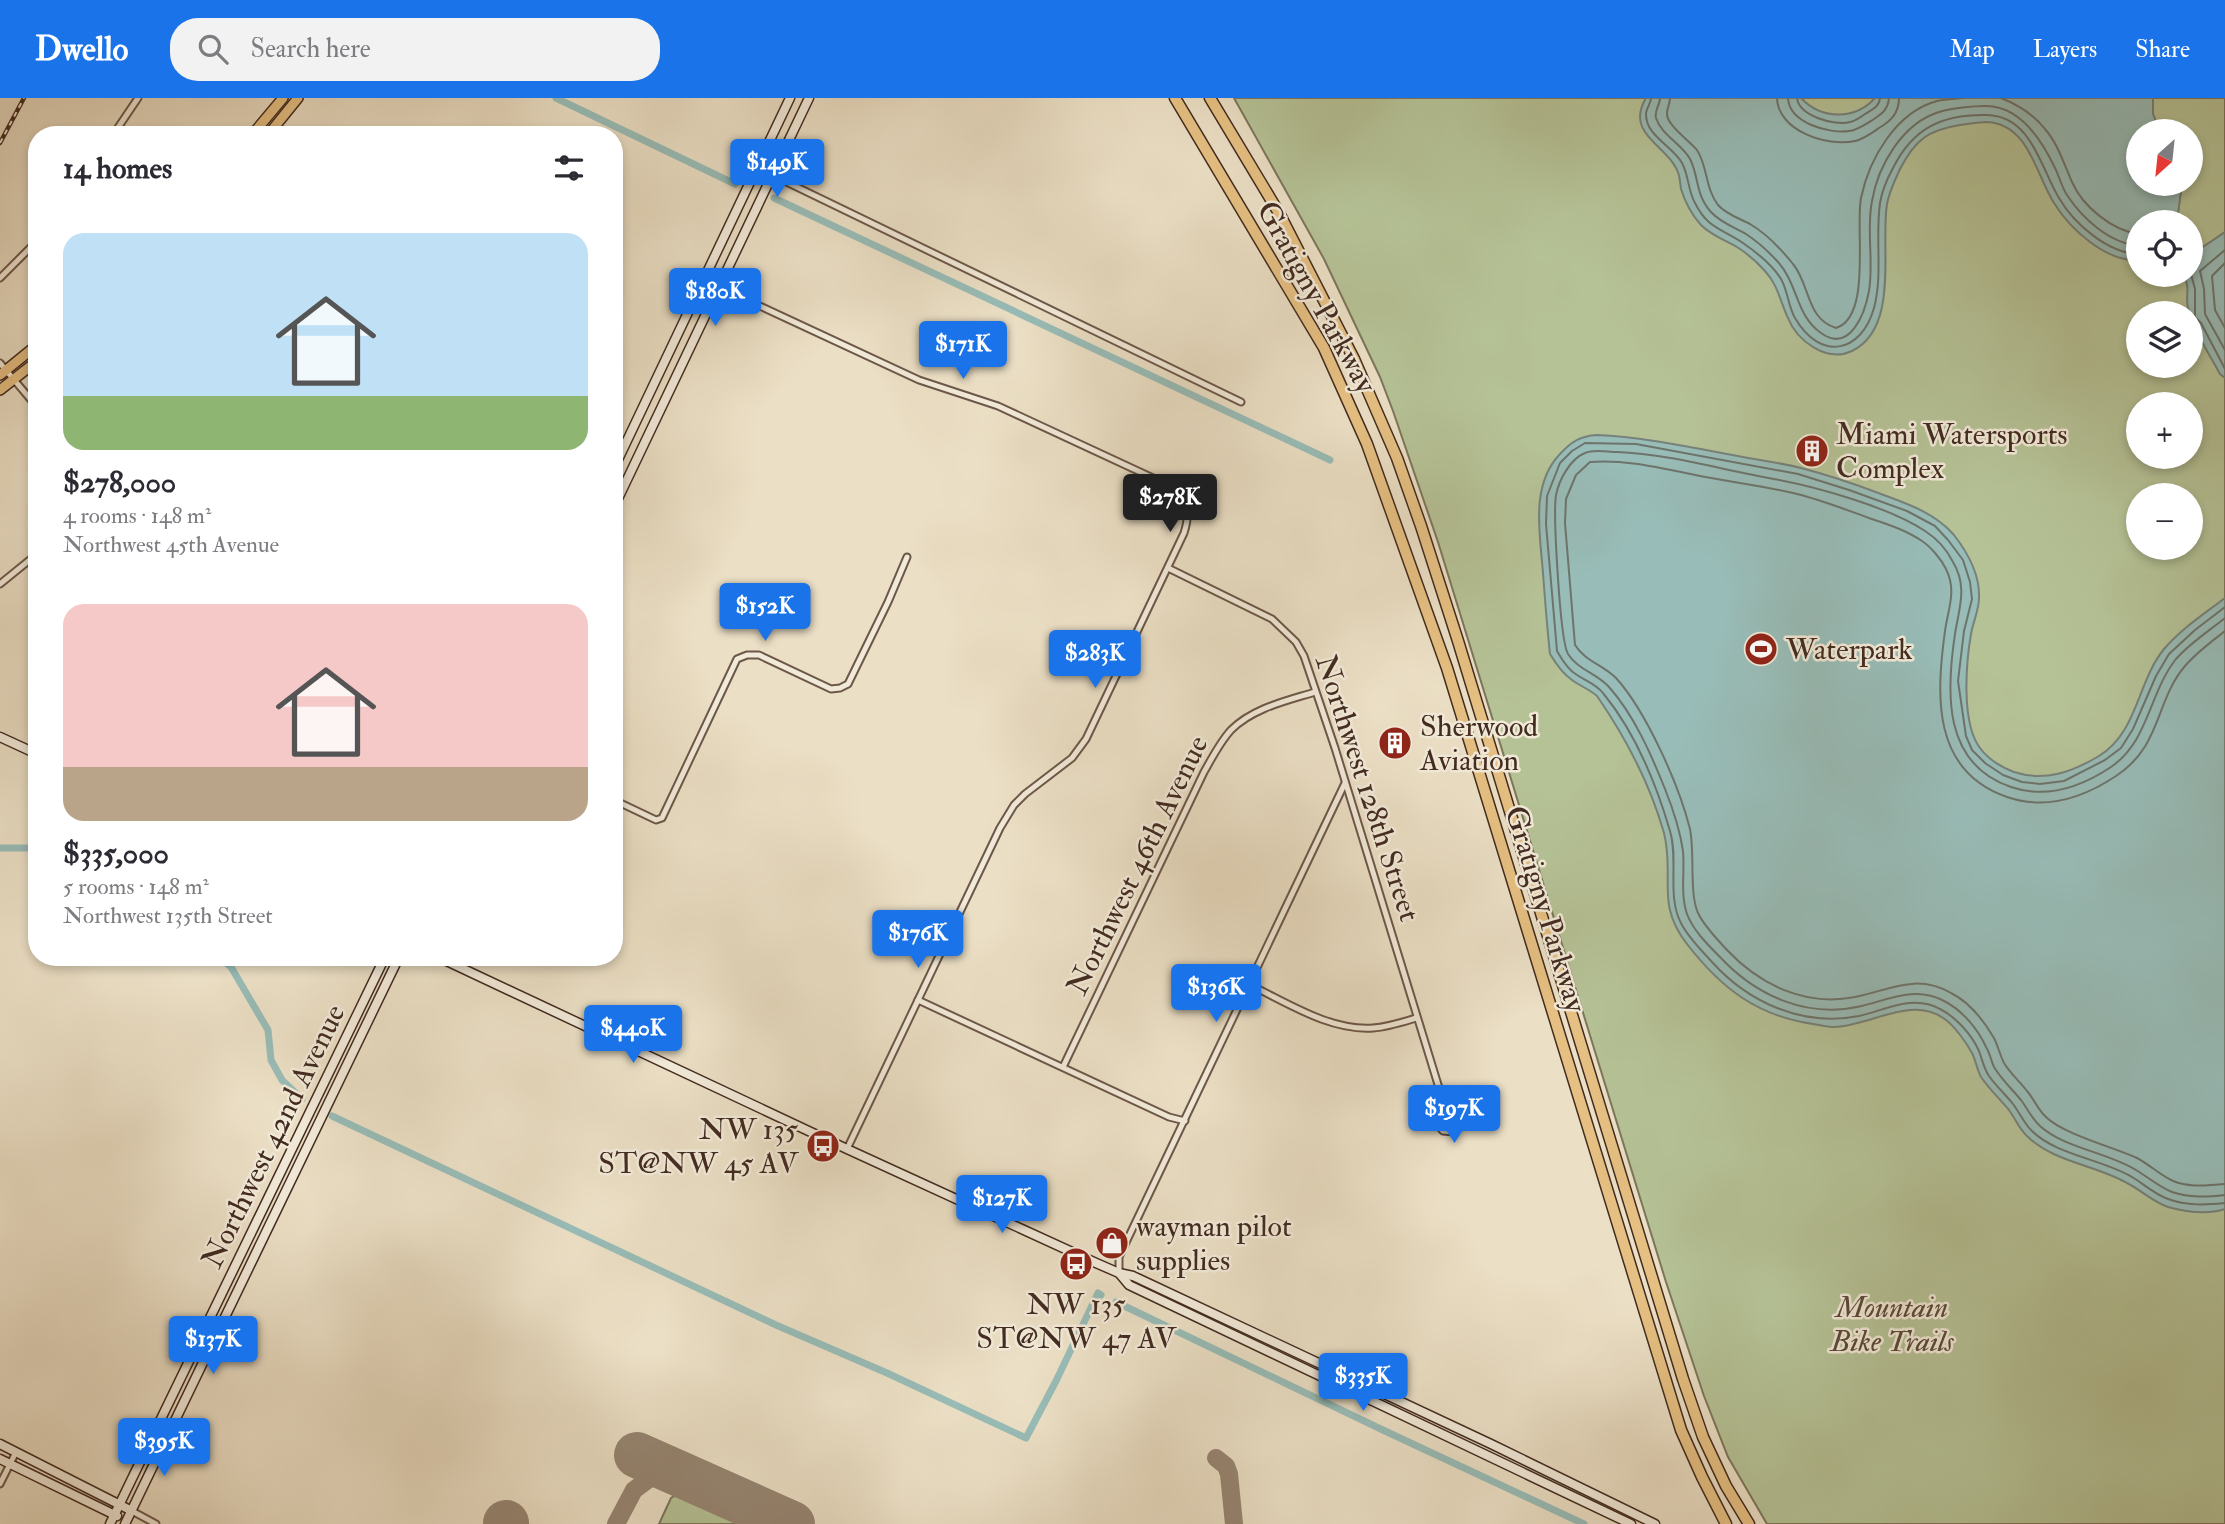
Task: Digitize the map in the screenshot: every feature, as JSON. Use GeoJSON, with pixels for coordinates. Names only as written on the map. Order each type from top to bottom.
{"type":"FeatureCollection","features":[{"type":"Feature","properties":{"kind":"highway","name":"Gratigny Parkway"},"geometry":{"type":"LineString","coordinates":[[1175,98],[1324,348],[1367,444],[1447,668],[1677,1419],[1726,1524]]}},
{"type":"Feature","properties":{"kind":"highway","name":"Gratigny Parkway"},"geometry":{"type":"LineString","coordinates":[[1210,98],[1279,213],[1354,359],[1397,458],[1458,641],[1683,1379],[1703,1437],[1726,1486],[1749,1524]]}},
{"type":"Feature","properties":{"kind":"main road"},"geometry":{"type":"LineString","coordinates":[[260,126],[283,98]]}},
{"type":"Feature","properties":{"kind":"main road"},"geometry":{"type":"LineString","coordinates":[[275,126],[298,98]]}},
{"type":"Feature","properties":{"kind":"main road"},"geometry":{"type":"LineString","coordinates":[[623,449],[790,98]]}},
{"type":"Feature","properties":{"kind":"main road"},"geometry":{"type":"LineString","coordinates":[[623,488],[809,98]]}},
{"type":"Feature","properties":{"kind":"main road"},"geometry":{"type":"LineString","coordinates":[[671,349],[686,356]]}},
{"type":"Feature","properties":{"kind":"main road"},"geometry":{"type":"LineString","coordinates":[[2,369],[28,351]]}},
{"type":"Feature","properties":{"kind":"main road"},"geometry":{"type":"LineString","coordinates":[[0,390],[28,368]]}},
{"type":"Feature","properties":{"kind":"main road"},"geometry":{"type":"LineString","coordinates":[[638,418],[653,424]]}},
{"type":"Feature","properties":{"kind":"main road"},"geometry":{"type":"LineString","coordinates":[[0,737],[28,750]]}},
{"type":"Feature","properties":{"kind":"main road","name":"Northwest 42nd Avenue"},"geometry":{"type":"LineString","coordinates":[[110,1524],[381,966]]}},
{"type":"Feature","properties":{"kind":"main road","name":"Northwest 42nd Avenue"},"geometry":{"type":"LineString","coordinates":[[128,1523],[395,966]]}},
{"type":"Feature","properties":{"kind":"main road"},"geometry":{"type":"LineString","coordinates":[[457,966],[846,1149],[1267,1337],[1656,1524]]}},
{"type":"Feature","properties":{"kind":"main road"},"geometry":{"type":"LineString","coordinates":[[306,1119],[318,1124]]}},
{"type":"Feature","properties":{"kind":"main road"},"geometry":{"type":"LineString","coordinates":[[1119,1273],[1129,1285],[1630,1524]]}},
{"type":"Feature","properties":{"kind":"main road"},"geometry":{"type":"LineString","coordinates":[[211,1314],[224,1320]]}},
{"type":"Feature","properties":{"kind":"main road"},"geometry":{"type":"LineString","coordinates":[[0,1444],[132,1511]]}},
{"type":"Feature","properties":{"kind":"main road"},"geometry":{"type":"LineString","coordinates":[[1486,1455],[1492,1444]]}},
{"type":"Feature","properties":{"kind":"main road"},"geometry":{"type":"LineString","coordinates":[[0,1459],[128,1523]]}},
{"type":"Feature","properties":{"kind":"street"},"geometry":{"type":"LineString","coordinates":[[119,126],[138,98]]}},
{"type":"Feature","properties":{"kind":"street"},"geometry":{"type":"LineString","coordinates":[[772,175],[1241,402]]}},
{"type":"Feature","properties":{"kind":"street"},"geometry":{"type":"LineString","coordinates":[[0,278],[28,250]]}},
{"type":"Feature","properties":{"kind":"street"},"geometry":{"type":"LineString","coordinates":[[704,280],[919,380],[1006,410],[1170,486],[1187,502],[1187,526],[1086,739],[1072,758],[1014,805],[1000,828],[846,1149]]}},
{"type":"Feature","properties":{"kind":"street"},"geometry":{"type":"LineString","coordinates":[[2,369],[28,396]]}},
{"type":"Feature","properties":{"kind":"street"},"geometry":{"type":"LineString","coordinates":[[623,804],[656,820],[666,813],[737,659],[747,655],[759,655],[831,690],[848,684],[907,557]]}},
{"type":"Feature","properties":{"kind":"street"},"geometry":{"type":"LineString","coordinates":[[0,584],[28,561]]}},
{"type":"Feature","properties":{"kind":"street","name":"Northwest 128th Street"},"geometry":{"type":"LineString","coordinates":[[1168,568],[1272,619],[1296,642],[1304,656],[1443,1101]]}},
{"type":"Feature","properties":{"kind":"street","name":"Northwest 46th Avenue"},"geometry":{"type":"LineString","coordinates":[[1063,1067],[1204,772],[1225,739],[1242,721],[1267,707],[1315,692]]}},
{"type":"Feature","properties":{"kind":"street"},"geometry":{"type":"LineString","coordinates":[[1119,1273],[1119,1257],[1345,783]]}},
{"type":"Feature","properties":{"kind":"street"},"geometry":{"type":"LineString","coordinates":[[1250,985],[1328,1021],[1355,1028],[1376,1028],[1416,1018]]}},
{"type":"Feature","properties":{"kind":"street"},"geometry":{"type":"LineString","coordinates":[[918,1000],[1169,1117],[1185,1121]]}},
{"type":"Feature","properties":{"kind":"street"},"geometry":{"type":"LineString","coordinates":[[1443,1101],[1455,1110],[1460,1120],[1454,1132],[1443,1131],[1431,1118],[1443,1101]]}},
{"type":"Feature","properties":{"kind":"street"},"geometry":{"type":"LineString","coordinates":[[0,1484],[16,1452]]}},
{"type":"Feature","properties":{"kind":"street"},"geometry":{"type":"LineString","coordinates":[[132,1511],[156,1524]]}},
{"type":"Feature","properties":{"kind":"green space","name":"Mountain Bike Trails"},"geometry":{"type":"Polygon","coordinates":[[[1234,98],[2225,98],[2225,1524],[1767,1524],[1728,1457],[1704,1396],[1666,1282],[1438,542],[1380,377],[1324,259],[1234,98]]]}},
{"type":"Feature","properties":{"kind":"green space"},"geometry":{"type":"Polygon","coordinates":[[[681,1492],[755,1524],[659,1524],[671,1498],[681,1492]]]}},
{"type":"Feature","properties":{"kind":"water"},"geometry":{"type":"Polygon","coordinates":[[[1646,98],[1801,98],[1819,110],[1838,114],[1858,110],[1875,98],[2153,98],[2155,119],[2126,119],[2126,196],[2180,196],[2179,210],[2126,210],[2126,259],[2114,256],[2090,242],[2069,223],[2054,203],[2022,141],[2013,132],[2001,125],[1987,122],[1960,125],[1931,133],[1911,151],[1889,195],[1885,221],[1885,285],[1877,324],[1867,340],[1852,351],[1833,354],[1814,348],[1798,335],[1773,282],[1759,264],[1701,225],[1689,208],[1676,168],[1643,129],[1641,110],[1646,98]]]}},
{"type":"Feature","properties":{"kind":"water"},"geometry":{"type":"Polygon","coordinates":[[[2225,232],[2225,378],[2203,344],[2203,301],[2187,301],[2187,287],[2203,287],[2203,247],[2225,232]]]}},
{"type":"Feature","properties":{"kind":"water"},"geometry":{"type":"Polygon","coordinates":[[[1597,435],[1662,442],[1801,468],[1851,483],[1921,510],[1947,527],[1964,549],[1979,589],[1979,602],[1971,634],[1966,692],[1974,737],[1983,752],[1995,762],[2025,775],[2047,776],[2068,771],[2089,762],[2112,746],[2130,720],[2148,676],[2164,649],[2185,628],[2225,598],[2225,1209],[2196,1212],[2168,1207],[2115,1177],[2062,1158],[2037,1145],[2024,1133],[2009,1110],[1987,1086],[1972,1053],[1960,1035],[1946,1020],[1933,1013],[1905,1011],[1834,1027],[1793,1020],[1757,1007],[1742,998],[1713,974],[1687,944],[1671,916],[1664,833],[1636,762],[1597,696],[1566,675],[1550,654],[1539,526],[1544,480],[1551,466],[1568,446],[1576,440],[1597,435]]]}},
{"type":"Feature","properties":{"kind":"waterway"},"geometry":{"type":"LineString","coordinates":[[556,98],[614,126]]}},
{"type":"Feature","properties":{"kind":"waterway"},"geometry":{"type":"LineString","coordinates":[[623,130],[735,184]]}},
{"type":"Feature","properties":{"kind":"waterway"},"geometry":{"type":"LineString","coordinates":[[774,198],[1330,460]]}},
{"type":"Feature","properties":{"kind":"waterway"},"geometry":{"type":"LineString","coordinates":[[0,848],[28,848]]}},
{"type":"Feature","properties":{"kind":"waterway"},"geometry":{"type":"LineString","coordinates":[[230,966],[268,1030],[271,1060],[282,1080],[302,1099]]}},
{"type":"Feature","properties":{"kind":"waterway"},"geometry":{"type":"LineString","coordinates":[[332,1116],[776,1325],[1026,1438],[1098,1293],[1101,1295]]}},
{"type":"Feature","properties":{"kind":"waterway"},"geometry":{"type":"LineString","coordinates":[[1116,1302],[1584,1524]]}},
{"type":"Feature","properties":{"kind":"taxiway"},"geometry":{"type":"LineString","coordinates":[[1216,1458],[1226,1466],[1229,1474],[1234,1524]]}},
{"type":"Feature","properties":{"kind":"taxiway"},"geometry":{"type":"LineString","coordinates":[[616,1524],[634,1490],[665,1467]]}},
{"type":"Feature","properties":{"kind":"runway"},"geometry":{"type":"LineString","coordinates":[[637,1455],[792,1524]]}},
{"type":"Feature","properties":{"kind":"railway"},"geometry":{"type":"LineString","coordinates":[[0,143],[24,98]]}},
{"type":"Feature","properties":{"kind":"place","name":"Miami Watersports Complex"},"geometry":{"type":"Point","coordinates":[1812,451]}},
{"type":"Feature","properties":{"kind":"place","name":"Waterpark"},"geometry":{"type":"Point","coordinates":[1761,649]}},
{"type":"Feature","properties":{"kind":"place","name":"Sherwood Aviation"},"geometry":{"type":"Point","coordinates":[1395,743]}},
{"type":"Feature","properties":{"kind":"place","name":"NW 135 ST@NW 45 AV"},"geometry":{"type":"Point","coordinates":[823,1146]}},
{"type":"Feature","properties":{"kind":"place","name":"wayman pilot supplies"},"geometry":{"type":"Point","coordinates":[1112,1243]}},
{"type":"Feature","properties":{"kind":"place","name":"NW 135 ST@NW 47 AV"},"geometry":{"type":"Point","coordinates":[1076,1264]}}]}
